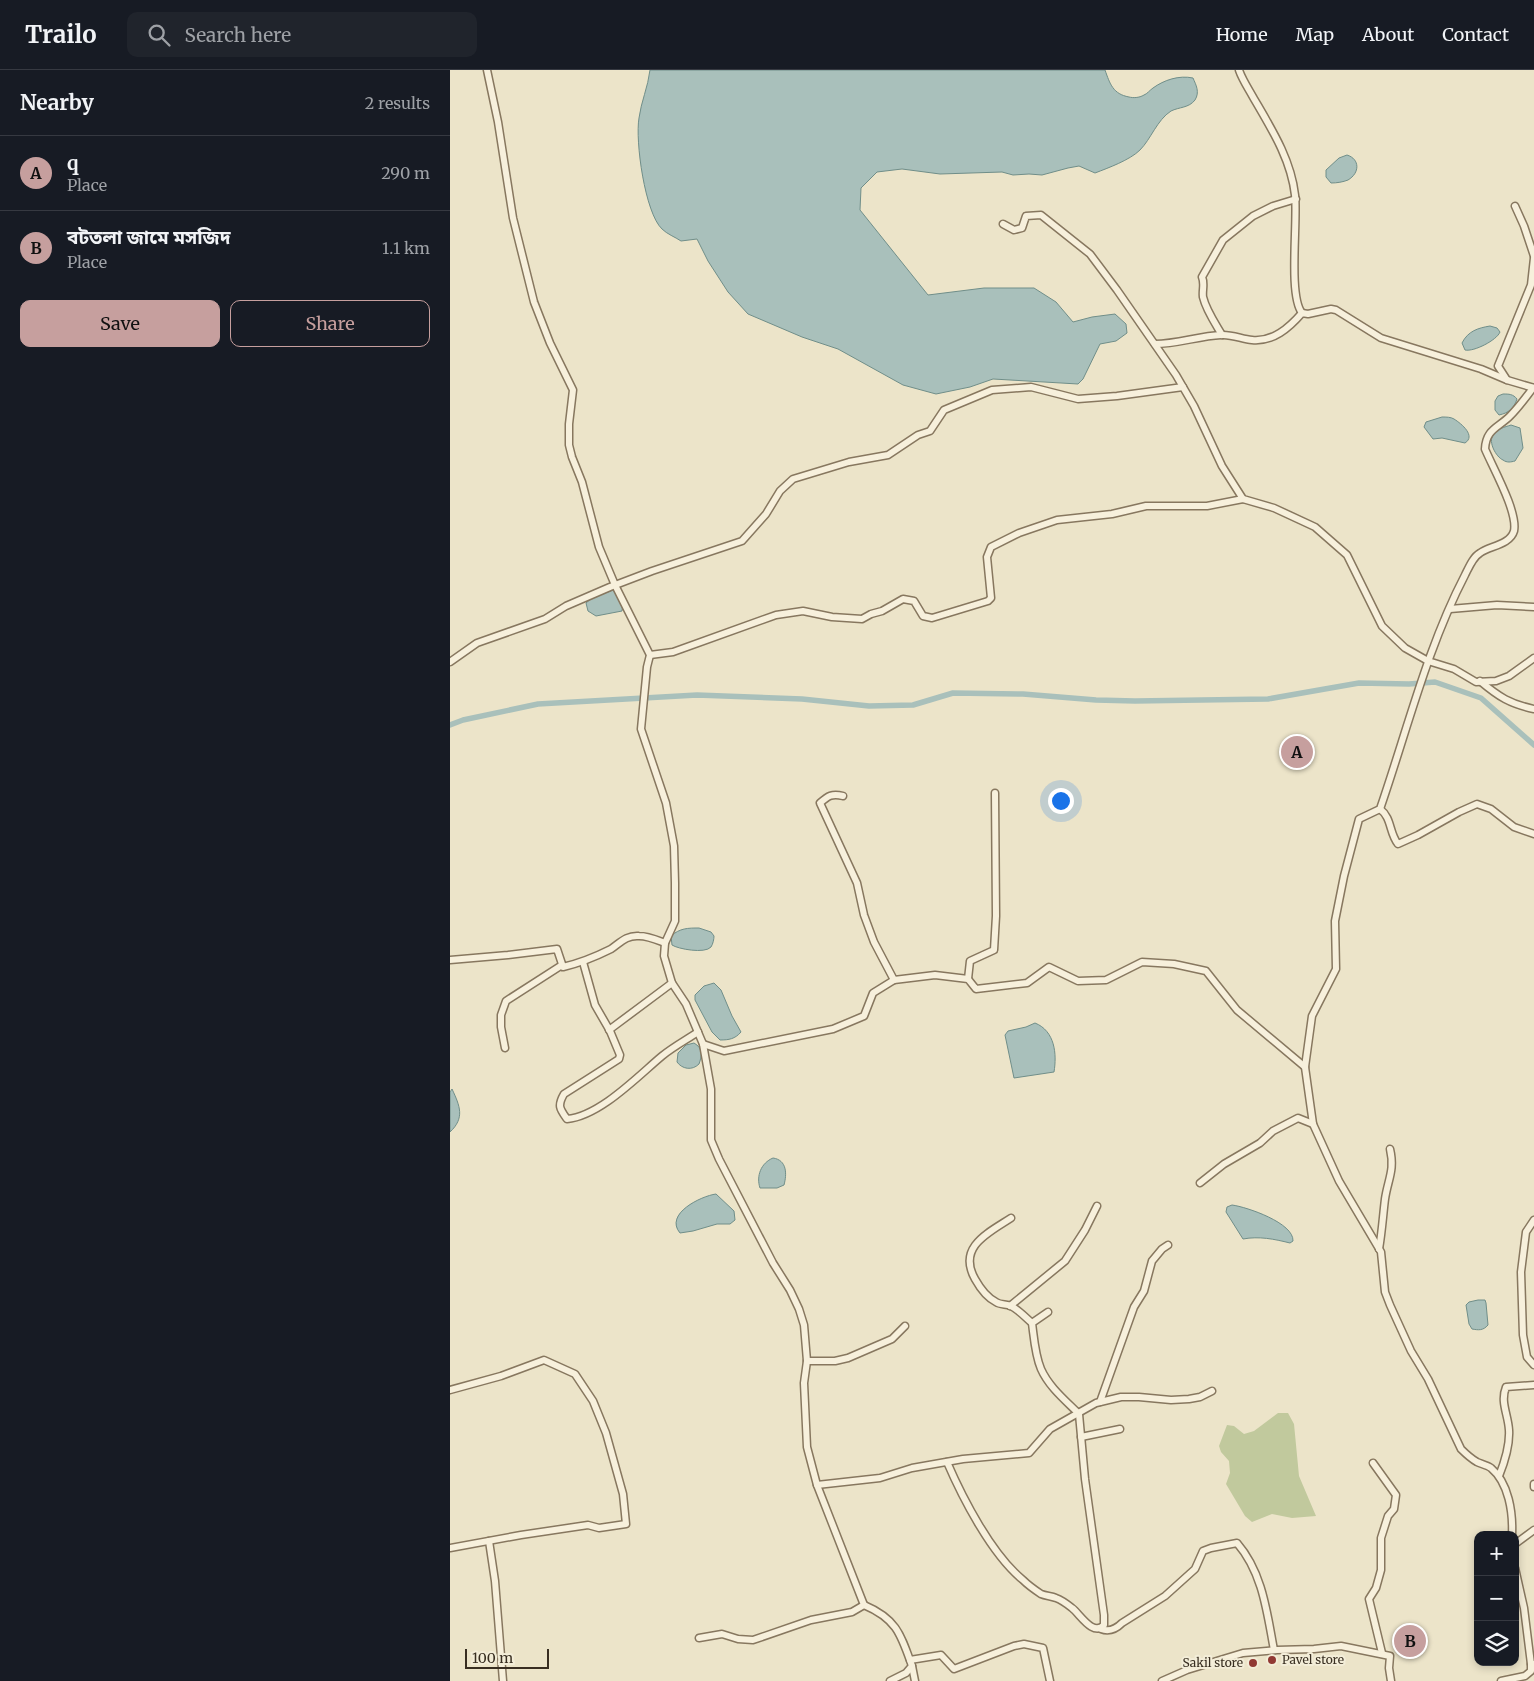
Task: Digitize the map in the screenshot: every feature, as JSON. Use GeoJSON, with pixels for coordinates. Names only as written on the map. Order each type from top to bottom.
{"type":"FeatureCollection","features":[{"type":"Feature","properties":{"kind":"street"},"geometry":{"type":"LineString","coordinates":[[487,70],[498,122],[513,218],[532,293],[550,342],[573,390],[569,445],[591,512],[599,547],[615,585],[650,655],[647,667],[641,729],[666,803],[674,846],[675,921],[665,943],[664,956],[672,983],[686,1004],[702,1044],[711,1089],[711,1140],[773,1263],[796,1301],[804,1325],[807,1361],[804,1383],[807,1446],[817,1485],[864,1606]]}},
{"type":"Feature","properties":{"kind":"street"},"geometry":{"type":"LineString","coordinates":[[1239,70],[1286,158],[1294,187],[1296,199],[1294,227],[1296,297],[1302,314]]}},
{"type":"Feature","properties":{"kind":"street"},"geometry":{"type":"LineString","coordinates":[[1222,335],[1205,303],[1203,295],[1204,284],[1202,277],[1206,268],[1223,240],[1253,216],[1272,206],[1296,199]]}},
{"type":"Feature","properties":{"kind":"street"},"geometry":{"type":"LineString","coordinates":[[1507,380],[1498,366],[1531,285],[1534,257],[1515,206]]}},
{"type":"Feature","properties":{"kind":"street"},"geometry":{"type":"LineString","coordinates":[[1003,224],[1014,230],[1022,228],[1026,216],[1041,215],[1090,254],[1155,344],[1183,387],[1222,466],[1242,499]]}},
{"type":"Feature","properties":{"kind":"street"},"geometry":{"type":"LineString","coordinates":[[1155,344],[1222,335],[1254,341],[1276,336],[1289,328],[1302,314],[1331,309],[1336,310],[1381,338],[1481,369],[1507,380],[1534,388],[1509,417],[1490,433],[1486,441],[1485,449],[1509,504],[1514,525],[1513,533],[1507,540],[1479,553],[1475,557],[1428,660],[1380,809],[1359,819],[1344,876],[1335,921],[1336,969],[1312,1016],[1306,1067],[1312,1124],[1339,1181],[1379,1249]]}},
{"type":"Feature","properties":{"kind":"street"},"geometry":{"type":"LineString","coordinates":[[450,662],[477,642],[545,619],[566,606],[652,570],[742,541],[766,514],[780,492],[793,479],[849,462],[888,455],[918,435],[930,431],[944,410],[992,390],[1031,387],[1078,399],[1183,387]]}},
{"type":"Feature","properties":{"kind":"street"},"geometry":{"type":"LineString","coordinates":[[650,655],[672,652],[776,616],[803,611],[832,617],[862,619],[882,611],[902,599],[914,601],[923,616],[932,618],[988,601],[991,598],[987,557],[989,552],[991,548],[1019,533],[1057,520],[1112,514],[1146,506],[1207,506],[1242,499],[1274,508],[1315,527],[1347,555],[1382,626],[1405,648],[1428,660],[1454,669],[1476,682],[1496,681],[1509,676],[1534,658]]}},
{"type":"Feature","properties":{"kind":"street"},"geometry":{"type":"LineString","coordinates":[[1450,609],[1503,605],[1534,607]]}},
{"type":"Feature","properties":{"kind":"street"},"geometry":{"type":"LineString","coordinates":[[1480,682],[1493,693],[1506,700],[1518,705],[1534,708]]}},
{"type":"Feature","properties":{"kind":"street"},"geometry":{"type":"LineString","coordinates":[[968,980],[970,961],[994,950],[996,916],[995,793]]}},
{"type":"Feature","properties":{"kind":"street"},"geometry":{"type":"LineString","coordinates":[[843,796],[835,794],[827,796],[820,803],[858,883],[864,915],[874,942],[894,980]]}},
{"type":"Feature","properties":{"kind":"street"},"geometry":{"type":"LineString","coordinates":[[1380,809],[1388,816],[1394,839],[1398,844],[1477,804],[1491,809],[1514,827],[1534,834]]}},
{"type":"Feature","properties":{"kind":"street"},"geometry":{"type":"LineString","coordinates":[[505,1048],[501,1015],[506,1001],[562,965],[563,967],[583,962],[613,948],[625,938],[638,936],[653,938],[665,943]]}},
{"type":"Feature","properties":{"kind":"street"},"geometry":{"type":"LineString","coordinates":[[450,960],[557,949],[562,965]]}},
{"type":"Feature","properties":{"kind":"street"},"geometry":{"type":"LineString","coordinates":[[583,962],[595,1005],[620,1055],[619,1059],[564,1094],[560,1102],[560,1110],[567,1119],[588,1113],[606,1101],[663,1055],[698,1032]]}},
{"type":"Feature","properties":{"kind":"street"},"geometry":{"type":"LineString","coordinates":[[702,1044],[724,1052],[833,1029],[864,1016],[873,993],[894,980],[934,975],[968,980],[976,989],[1027,983],[1048,967],[1078,981],[1106,980],[1142,962],[1174,964],[1206,971],[1237,1010],[1306,1067]]}},
{"type":"Feature","properties":{"kind":"street"},"geometry":{"type":"LineString","coordinates":[[609,1030],[672,983]]}},
{"type":"Feature","properties":{"kind":"street"},"geometry":{"type":"LineString","coordinates":[[1200,1183],[1224,1164],[1260,1143],[1272,1132],[1298,1118],[1312,1124]]}},
{"type":"Feature","properties":{"kind":"street"},"geometry":{"type":"LineString","coordinates":[[1390,1149],[1393,1162],[1385,1202],[1379,1249],[1385,1292],[1411,1350],[1428,1380],[1461,1449],[1468,1456],[1489,1467],[1498,1476],[1505,1490],[1510,1508],[1512,1531]]}},
{"type":"Feature","properties":{"kind":"street"},"geometry":{"type":"LineString","coordinates":[[1010,1306],[1065,1261],[1085,1230],[1097,1206]]}},
{"type":"Feature","properties":{"kind":"street"},"geometry":{"type":"LineString","coordinates":[[1011,1218],[980,1239],[972,1249],[969,1257],[971,1272],[981,1290],[996,1303],[1010,1306],[1032,1323],[1041,1368],[1057,1393],[1079,1414],[1086,1488],[1104,1615],[1104,1625],[1101,1629]]}},
{"type":"Feature","properties":{"kind":"street"},"geometry":{"type":"LineString","coordinates":[[1534,1220],[1526,1232],[1521,1272],[1523,1335],[1527,1357],[1534,1365]]}},
{"type":"Feature","properties":{"kind":"street"},"geometry":{"type":"LineString","coordinates":[[1100,1402],[1134,1308],[1144,1291],[1152,1261],[1168,1245]]}},
{"type":"Feature","properties":{"kind":"street"},"geometry":{"type":"LineString","coordinates":[[1032,1323],[1048,1312]]}},
{"type":"Feature","properties":{"kind":"street"},"geometry":{"type":"LineString","coordinates":[[807,1361],[835,1361],[848,1358],[892,1339],[904,1326]]}},
{"type":"Feature","properties":{"kind":"street"},"geometry":{"type":"LineString","coordinates":[[450,1388],[501,1376],[544,1360],[575,1374],[593,1401],[602,1425],[623,1494],[626,1524],[599,1528],[588,1526],[450,1548]]}},
{"type":"Feature","properties":{"kind":"street"},"geometry":{"type":"LineString","coordinates":[[1498,1476],[1505,1462],[1508,1446],[1509,1428],[1503,1406],[1503,1394],[1506,1386],[1534,1385]]}},
{"type":"Feature","properties":{"kind":"street"},"geometry":{"type":"LineString","coordinates":[[817,1485],[880,1478],[912,1468],[947,1462],[1029,1453],[1050,1429],[1100,1402],[1120,1397],[1171,1400],[1200,1398],[1212,1391]]}},
{"type":"Feature","properties":{"kind":"street"},"geometry":{"type":"LineString","coordinates":[[1081,1437],[1120,1429]]}},
{"type":"Feature","properties":{"kind":"street"},"geometry":{"type":"LineString","coordinates":[[947,1462],[959,1489],[1004,1562],[1022,1580],[1042,1594],[1058,1598],[1074,1609],[1086,1623],[1097,1629],[1117,1629],[1122,1623],[1165,1596],[1195,1569],[1203,1551],[1237,1543],[1247,1555],[1259,1581],[1274,1650]]}},
{"type":"Feature","properties":{"kind":"street"},"geometry":{"type":"LineString","coordinates":[[1373,1464],[1396,1495],[1394,1509],[1388,1516],[1381,1538],[1381,1570],[1376,1588],[1369,1599],[1382,1654]]}},
{"type":"Feature","properties":{"kind":"street"},"geometry":{"type":"LineString","coordinates":[[1519,1541],[1534,1530]]}},
{"type":"Feature","properties":{"kind":"street"},"geometry":{"type":"LineString","coordinates":[[489,1541],[495,1581],[503,1681]]}},
{"type":"Feature","properties":{"kind":"street"},"geometry":{"type":"LineString","coordinates":[[1501,1681],[1526,1676],[1531,1671],[1532,1664],[1524,1608],[1517,1576]]}},
{"type":"Feature","properties":{"kind":"street"},"geometry":{"type":"LineString","coordinates":[[699,1638],[722,1634],[738,1639],[753,1640],[811,1620],[852,1612],[864,1606],[878,1611],[894,1624],[911,1663],[915,1681]]}},
{"type":"Feature","properties":{"kind":"street"},"geometry":{"type":"LineString","coordinates":[[911,1663],[941,1655],[954,1669],[991,1654],[1024,1644],[1042,1648],[1050,1681]]}},
{"type":"Feature","properties":{"kind":"street"},"geometry":{"type":"LineString","coordinates":[[1162,1681],[1187,1670],[1243,1653],[1341,1646],[1390,1656],[1391,1681]]}},
{"type":"Feature","properties":{"kind":"street"},"geometry":{"type":"LineString","coordinates":[[890,1681],[906,1674],[911,1663]]}},
{"type":"Feature","properties":{"kind":"green space"},"geometry":{"type":"Polygon","coordinates":[[[1278,1413],[1288,1413],[1294,1424],[1299,1476],[1316,1516],[1292,1518],[1272,1514],[1252,1522],[1245,1516],[1226,1484],[1230,1473],[1229,1461],[1221,1452],[1219,1446],[1227,1425],[1234,1426],[1244,1434],[1254,1431],[1278,1413]]]}},
{"type":"Feature","properties":{"kind":"water"},"geometry":{"type":"Polygon","coordinates":[[[650,70],[1105,70],[1116,91],[1124,96],[1142,96],[1162,83],[1182,77],[1193,78],[1197,91],[1193,103],[1171,111],[1166,115],[1136,154],[1095,173],[1079,166],[1042,175],[1013,175],[1002,172],[940,174],[902,169],[877,172],[861,188],[860,210],[928,295],[984,288],[1034,288],[1056,302],[1073,322],[1115,314],[1126,324],[1127,333],[1116,341],[1100,344],[1083,379],[1078,384],[993,379],[970,387],[936,394],[903,385],[838,349],[802,337],[748,314],[728,292],[708,261],[697,239],[681,241],[662,229],[656,221],[646,193],[640,159],[639,118],[650,70]]]}},
{"type":"Feature","properties":{"kind":"water"},"geometry":{"type":"Polygon","coordinates":[[[1347,155],[1356,163],[1355,174],[1348,180],[1331,183],[1326,177],[1326,170],[1339,158],[1347,155]]]}},
{"type":"Feature","properties":{"kind":"water"},"geometry":{"type":"Polygon","coordinates":[[[1490,326],[1497,328],[1500,332],[1498,335],[1490,342],[1479,347],[1465,350],[1462,343],[1470,333],[1490,326]]]}},
{"type":"Feature","properties":{"kind":"water"},"geometry":{"type":"Polygon","coordinates":[[[1503,394],[1514,396],[1517,399],[1511,410],[1499,415],[1495,410],[1495,401],[1498,396],[1503,394]]]}},
{"type":"Feature","properties":{"kind":"water"},"geometry":{"type":"Polygon","coordinates":[[[1442,417],[1453,418],[1467,430],[1469,437],[1465,443],[1442,438],[1433,439],[1424,427],[1426,422],[1442,417]]]}},
{"type":"Feature","properties":{"kind":"water"},"geometry":{"type":"Polygon","coordinates":[[[1511,425],[1520,428],[1523,448],[1515,461],[1508,462],[1495,453],[1491,441],[1496,431],[1511,425]]]}},
{"type":"Feature","properties":{"kind":"water"},"geometry":{"type":"Polygon","coordinates":[[[613,590],[619,597],[622,611],[596,616],[588,611],[586,603],[592,598],[613,590]]]}},
{"type":"Feature","properties":{"kind":"water"},"geometry":{"type":"Polygon","coordinates":[[[699,928],[711,932],[714,936],[712,946],[708,949],[692,950],[672,945],[671,936],[674,933],[684,929],[699,928]]]}},
{"type":"Feature","properties":{"kind":"water"},"geometry":{"type":"Polygon","coordinates":[[[714,983],[721,990],[741,1032],[732,1039],[720,1040],[712,1032],[695,1000],[695,995],[704,986],[714,983]]]}},
{"type":"Feature","properties":{"kind":"water"},"geometry":{"type":"Polygon","coordinates":[[[1035,1023],[1047,1031],[1051,1037],[1055,1051],[1054,1072],[1014,1078],[1005,1035],[1008,1031],[1035,1023]]]}},
{"type":"Feature","properties":{"kind":"water"},"geometry":{"type":"Polygon","coordinates":[[[694,1043],[701,1052],[699,1064],[693,1068],[684,1068],[677,1062],[678,1053],[686,1045],[694,1043]]]}},
{"type":"Feature","properties":{"kind":"water"},"geometry":{"type":"Polygon","coordinates":[[[452,1089],[460,1112],[458,1122],[450,1132],[450,1092],[452,1089]]]}},
{"type":"Feature","properties":{"kind":"water"},"geometry":{"type":"Polygon","coordinates":[[[773,1158],[778,1159],[785,1168],[784,1185],[777,1188],[760,1188],[759,1175],[761,1170],[765,1163],[773,1158]]]}},
{"type":"Feature","properties":{"kind":"water"},"geometry":{"type":"Polygon","coordinates":[[[716,1194],[734,1211],[735,1220],[730,1224],[717,1224],[680,1233],[676,1226],[680,1213],[694,1202],[716,1194]]]}},
{"type":"Feature","properties":{"kind":"water"},"geometry":{"type":"Polygon","coordinates":[[[1232,1205],[1248,1209],[1278,1222],[1291,1234],[1293,1241],[1290,1243],[1266,1238],[1243,1239],[1226,1212],[1227,1207],[1232,1205]]]}},
{"type":"Feature","properties":{"kind":"water"},"geometry":{"type":"Polygon","coordinates":[[[1485,1300],[1488,1325],[1478,1330],[1472,1329],[1469,1324],[1466,1305],[1469,1302],[1485,1300]]]}},
{"type":"Feature","properties":{"kind":"waterway"},"geometry":{"type":"LineString","coordinates":[[450,725],[463,720],[538,704],[697,695],[802,699],[869,706],[913,705],[953,693],[1023,694],[1135,701],[1268,699],[1359,683],[1409,684],[1435,682],[1481,698],[1534,745]]}},
{"type":"Feature","properties":{"kind":"place","name":"q"},"geometry":{"type":"Point","coordinates":[1297,752]}},
{"type":"Feature","properties":{"kind":"place","name":"বটতলা জামে মসজিদ"},"geometry":{"type":"Point","coordinates":[1410,1641]}},
{"type":"Feature","properties":{"kind":"place","name":"Pavel store"},"geometry":{"type":"Point","coordinates":[1272,1660]}},
{"type":"Feature","properties":{"kind":"place","name":"Sakil store"},"geometry":{"type":"Point","coordinates":[1253,1663]}}]}
